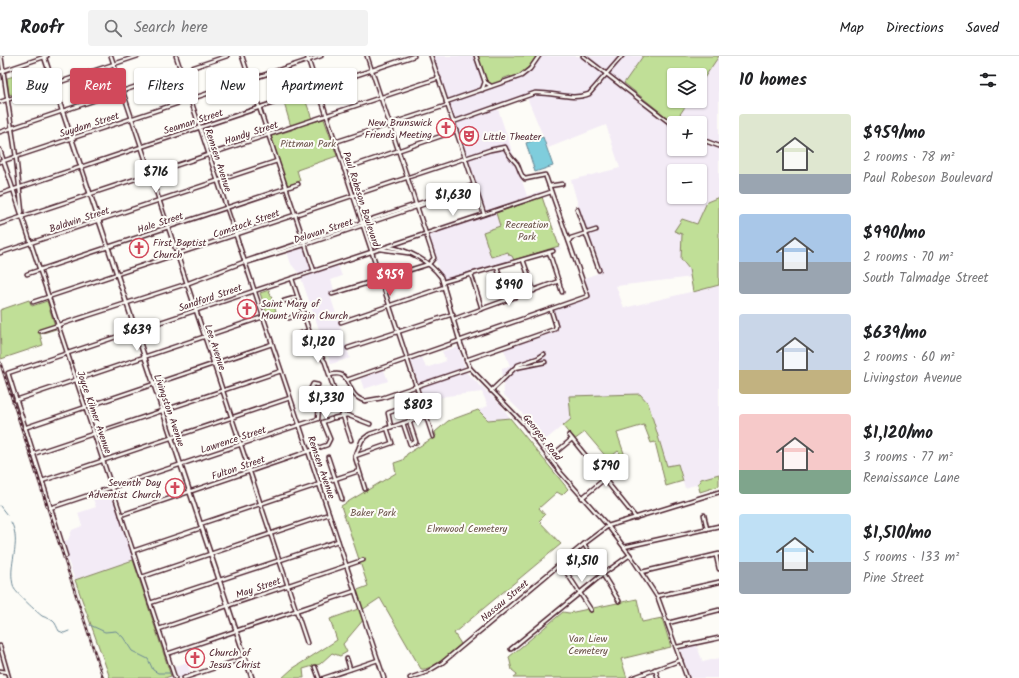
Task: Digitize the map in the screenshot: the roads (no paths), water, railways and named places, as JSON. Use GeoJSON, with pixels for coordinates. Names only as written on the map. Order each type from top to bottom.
{"type":"FeatureCollection","features":[{"type":"Feature","properties":{"kind":"main road","name":"Livingston Avenue"},"geometry":{"type":"LineString","coordinates":[[45,56],[49,68]]}},
{"type":"Feature","properties":{"kind":"main road","name":"Livingston Avenue"},"geometry":{"type":"LineString","coordinates":[[60,104],[252,678]]}},
{"type":"Feature","properties":{"kind":"street"},"geometry":{"type":"LineString","coordinates":[[1,56],[1,71],[16,157],[22,216]]}},
{"type":"Feature","properties":{"kind":"street"},"geometry":{"type":"LineString","coordinates":[[1,71],[45,56]]}},
{"type":"Feature","properties":{"kind":"street","name":"Lee Avenue"},"geometry":{"type":"LineString","coordinates":[[111,56],[115,68]]}},
{"type":"Feature","properties":{"kind":"street"},"geometry":{"type":"LineString","coordinates":[[62,81],[138,56]]}},
{"type":"Feature","properties":{"kind":"street","name":"Remsen Avenue"},"geometry":{"type":"LineString","coordinates":[[176,56],[180,68]]}},
{"type":"Feature","properties":{"kind":"street"},"geometry":{"type":"LineString","coordinates":[[192,68],[227,56]]}},
{"type":"Feature","properties":{"kind":"street"},"geometry":{"type":"LineString","coordinates":[[242,56],[246,68]]}},
{"type":"Feature","properties":{"kind":"street","name":"Paul Robeson Boulevard"},"geometry":{"type":"LineString","coordinates":[[307,56],[311,68]]}},
{"type":"Feature","properties":{"kind":"street","name":"Suydam Street"},"geometry":{"type":"LineString","coordinates":[[259,77],[321,56]]}},
{"type":"Feature","properties":{"kind":"street"},"geometry":{"type":"LineString","coordinates":[[332,294],[429,264],[434,256],[367,56]]}},
{"type":"Feature","properties":{"kind":"street","name":"Seaman Street"},"geometry":{"type":"LineString","coordinates":[[357,75],[414,56]]}},
{"type":"Feature","properties":{"kind":"street"},"geometry":{"type":"LineString","coordinates":[[431,56],[484,214]]}},
{"type":"Feature","properties":{"kind":"street"},"geometry":{"type":"LineString","coordinates":[[476,56],[485,82],[482,90]]}},
{"type":"Feature","properties":{"kind":"street"},"geometry":{"type":"LineString","coordinates":[[446,102],[521,76],[530,69],[539,56]]}},
{"type":"Feature","properties":{"kind":"street"},"geometry":{"type":"LineString","coordinates":[[583,56],[667,121]]}},
{"type":"Feature","properties":{"kind":"street"},"geometry":{"type":"LineString","coordinates":[[453,122],[535,93],[546,92],[572,97],[583,96],[594,91],[622,56]]}},
{"type":"Feature","properties":{"kind":"street","name":"Handy Street"},"geometry":{"type":"LineString","coordinates":[[0,224],[439,78]]}},
{"type":"Feature","properties":{"kind":"street"},"geometry":{"type":"LineString","coordinates":[[485,82],[492,86]]}},
{"type":"Feature","properties":{"kind":"street"},"geometry":{"type":"LineString","coordinates":[[0,102],[12,97]]}},
{"type":"Feature","properties":{"kind":"street","name":"Lee Avenue"},"geometry":{"type":"LineString","coordinates":[[126,102],[307,643]]}},
{"type":"Feature","properties":{"kind":"street"},"geometry":{"type":"LineString","coordinates":[[0,132],[83,104]]}},
{"type":"Feature","properties":{"kind":"street","name":"Suydam Street"},"geometry":{"type":"LineString","coordinates":[[0,162],[176,104]]}},
{"type":"Feature","properties":{"kind":"street","name":"Remsen Avenue"},"geometry":{"type":"LineString","coordinates":[[192,104],[308,452],[320,483],[384,678]]}},
{"type":"Feature","properties":{"kind":"street"},"geometry":{"type":"LineString","coordinates":[[258,104],[314,271]]}},
{"type":"Feature","properties":{"kind":"street","name":"Seaman Street"},"geometry":{"type":"LineString","coordinates":[[0,194],[271,104]]}},
{"type":"Feature","properties":{"kind":"street","name":"Paul Robeson Boulevard"},"geometry":{"type":"LineString","coordinates":[[323,104],[433,437]]}},
{"type":"Feature","properties":{"kind":"street"},"geometry":{"type":"LineString","coordinates":[[335,142],[448,106]]}},
{"type":"Feature","properties":{"kind":"street"},"geometry":{"type":"LineString","coordinates":[[344,169],[456,131]]}},
{"type":"Feature","properties":{"kind":"street"},"geometry":{"type":"LineString","coordinates":[[707,142],[719,146]]}},
{"type":"Feature","properties":{"kind":"street","name":"Comstock Street"},"geometry":{"type":"LineString","coordinates":[[33,302],[465,158],[505,147],[510,157],[517,164],[523,178],[532,179],[546,176],[549,185]]}},
{"type":"Feature","properties":{"kind":"street","name":"Joyce Kilmer Avenue"},"geometry":{"type":"LineString","coordinates":[[0,150],[175,678]]}},
{"type":"Feature","properties":{"kind":"street","name":"Baldwin Street"},"geometry":{"type":"LineString","coordinates":[[0,253],[277,161]]}},
{"type":"Feature","properties":{"kind":"street","name":"Hale Street"},"geometry":{"type":"LineString","coordinates":[[27,274],[298,184]]}},
{"type":"Feature","properties":{"kind":"street"},"geometry":{"type":"LineString","coordinates":[[347,380],[588,296],[549,185],[562,184]]}},
{"type":"Feature","properties":{"kind":"street","name":"Delavan Street"},"geometry":{"type":"LineString","coordinates":[[40,331],[186,284],[474,186]]}},
{"type":"Feature","properties":{"kind":"street"},"geometry":{"type":"LineString","coordinates":[[380,249],[551,192]]}},
{"type":"Feature","properties":{"kind":"street"},"geometry":{"type":"LineString","coordinates":[[577,209],[599,270]]}},
{"type":"Feature","properties":{"kind":"street"},"geometry":{"type":"LineString","coordinates":[[568,241],[571,238],[596,230]]}},
{"type":"Feature","properties":{"kind":"street","name":"Georges Road"},"geometry":{"type":"LineString","coordinates":[[388,247],[408,253],[429,264],[441,277],[466,360],[470,368],[523,423],[549,458],[582,498],[608,526],[642,572],[657,596],[688,678]]}},
{"type":"Feature","properties":{"kind":"street","name":"Georges Road"},"geometry":{"type":"LineString","coordinates":[[372,252],[380,249],[408,253]]}},
{"type":"Feature","properties":{"kind":"street"},"geometry":{"type":"LineString","coordinates":[[443,282],[553,251]]}},
{"type":"Feature","properties":{"kind":"street","name":"Sandford Street"},"geometry":{"type":"LineString","coordinates":[[16,400],[8,373],[195,310],[292,280],[314,271],[372,252]]}},
{"type":"Feature","properties":{"kind":"street"},"geometry":{"type":"LineString","coordinates":[[549,252],[562,292]]}},
{"type":"Feature","properties":{"kind":"street"},"geometry":{"type":"LineString","coordinates":[[523,260],[534,291]]}},
{"type":"Feature","properties":{"kind":"street"},"geometry":{"type":"LineString","coordinates":[[498,267],[507,300]]}},
{"type":"Feature","properties":{"kind":"street"},"geometry":{"type":"LineString","coordinates":[[471,274],[482,309]]}},
{"type":"Feature","properties":{"kind":"street"},"geometry":{"type":"LineString","coordinates":[[292,280],[314,346],[325,362],[330,375],[351,440]]}},
{"type":"Feature","properties":{"kind":"street"},"geometry":{"type":"LineString","coordinates":[[454,319],[559,282]]}},
{"type":"Feature","properties":{"kind":"street"},"geometry":{"type":"LineString","coordinates":[[341,322],[444,287]]}},
{"type":"Feature","properties":{"kind":"street"},"geometry":{"type":"LineString","coordinates":[[284,301],[298,296]]}},
{"type":"Feature","properties":{"kind":"street"},"geometry":{"type":"LineString","coordinates":[[466,360],[556,328],[551,310]]}},
{"type":"Feature","properties":{"kind":"street"},"geometry":{"type":"LineString","coordinates":[[289,318],[304,314]]}},
{"type":"Feature","properties":{"kind":"street"},"geometry":{"type":"LineString","coordinates":[[348,348],[453,314]]}},
{"type":"Feature","properties":{"kind":"street"},"geometry":{"type":"LineString","coordinates":[[66,556],[16,400],[263,317]]}},
{"type":"Feature","properties":{"kind":"street"},"geometry":{"type":"LineString","coordinates":[[296,335],[309,331]]}},
{"type":"Feature","properties":{"kind":"street"},"geometry":{"type":"LineString","coordinates":[[24,428],[272,344]]}},
{"type":"Feature","properties":{"kind":"street"},"geometry":{"type":"LineString","coordinates":[[491,391],[518,364],[538,358],[544,354]]}},
{"type":"Feature","properties":{"kind":"street"},"geometry":{"type":"LineString","coordinates":[[514,368],[544,362]]}},
{"type":"Feature","properties":{"kind":"street"},"geometry":{"type":"LineString","coordinates":[[330,375],[340,373],[347,380],[353,394],[365,402],[416,387],[470,368]]}},
{"type":"Feature","properties":{"kind":"street"},"geometry":{"type":"LineString","coordinates":[[33,454],[281,371]]}},
{"type":"Feature","properties":{"kind":"street"},"geometry":{"type":"LineString","coordinates":[[318,385],[313,384],[311,388],[318,407],[318,419],[323,422],[343,415],[349,415],[370,424]]}},
{"type":"Feature","properties":{"kind":"street"},"geometry":{"type":"LineString","coordinates":[[42,481],[290,398]]}},
{"type":"Feature","properties":{"kind":"street"},"geometry":{"type":"LineString","coordinates":[[355,456],[392,444],[388,413],[414,404],[417,414]]}},
{"type":"Feature","properties":{"kind":"street"},"geometry":{"type":"LineString","coordinates":[[365,489],[355,456],[362,440],[366,436],[426,416]]}},
{"type":"Feature","properties":{"kind":"street","name":"Lawrence Street"},"geometry":{"type":"LineString","coordinates":[[50,508],[318,419]]}},
{"type":"Feature","properties":{"kind":"street"},"geometry":{"type":"LineString","coordinates":[[403,423],[410,444],[416,442],[409,421]]}},
{"type":"Feature","properties":{"kind":"street","name":"Fulton Street"},"geometry":{"type":"LineString","coordinates":[[121,515],[327,445],[330,442],[323,422]]}},
{"type":"Feature","properties":{"kind":"street"},"geometry":{"type":"LineString","coordinates":[[569,435],[636,518]]}},
{"type":"Feature","properties":{"kind":"street"},"geometry":{"type":"LineString","coordinates":[[549,458],[572,439]]}},
{"type":"Feature","properties":{"kind":"street"},"geometry":{"type":"LineString","coordinates":[[328,457],[342,499]]}},
{"type":"Feature","properties":{"kind":"street"},"geometry":{"type":"LineString","coordinates":[[582,498],[620,466]]}},
{"type":"Feature","properties":{"kind":"street"},"geometry":{"type":"LineString","coordinates":[[133,551],[260,504],[359,471]]}},
{"type":"Feature","properties":{"kind":"street","name":"Nassau Street"},"geometry":{"type":"LineString","coordinates":[[410,678],[427,672],[442,663],[584,544],[608,526],[719,492]]}},
{"type":"Feature","properties":{"kind":"street"},"geometry":{"type":"LineString","coordinates":[[142,577],[329,514]]}},
{"type":"Feature","properties":{"kind":"street"},"geometry":{"type":"LineString","coordinates":[[704,515],[707,528]]}},
{"type":"Feature","properties":{"kind":"street"},"geometry":{"type":"LineString","coordinates":[[624,547],[719,526]]}},
{"type":"Feature","properties":{"kind":"street"},"geometry":{"type":"LineString","coordinates":[[150,603],[338,541]]}},
{"type":"Feature","properties":{"kind":"street"},"geometry":{"type":"LineString","coordinates":[[584,544],[619,601]]}},
{"type":"Feature","properties":{"kind":"street"},"geometry":{"type":"LineString","coordinates":[[642,572],[718,554],[719,569]]}},
{"type":"Feature","properties":{"kind":"street"},"geometry":{"type":"LineString","coordinates":[[511,649],[603,574],[630,555]]}},
{"type":"Feature","properties":{"kind":"street","name":"May Street"},"geometry":{"type":"LineString","coordinates":[[159,629],[363,560]]}},
{"type":"Feature","properties":{"kind":"street"},"geometry":{"type":"LineString","coordinates":[[561,564],[592,610]]}},
{"type":"Feature","properties":{"kind":"street"},"geometry":{"type":"LineString","coordinates":[[657,596],[719,582]]}},
{"type":"Feature","properties":{"kind":"street"},"geometry":{"type":"LineString","coordinates":[[167,654],[355,591]]}},
{"type":"Feature","properties":{"kind":"street"},"geometry":{"type":"LineString","coordinates":[[668,623],[719,610]]}},
{"type":"Feature","properties":{"kind":"street"},"geometry":{"type":"LineString","coordinates":[[676,647],[719,638]]}},
{"type":"Feature","properties":{"kind":"street"},"geometry":{"type":"LineString","coordinates":[[0,646],[1,654],[9,678]]}},
{"type":"Feature","properties":{"kind":"street"},"geometry":{"type":"LineString","coordinates":[[184,678],[245,658]]}},
{"type":"Feature","properties":{"kind":"street"},"geometry":{"type":"LineString","coordinates":[[347,659],[350,669]]}},
{"type":"Feature","properties":{"kind":"street"},"geometry":{"type":"LineString","coordinates":[[324,678],[378,660]]}},
{"type":"Feature","properties":{"kind":"street"},"geometry":{"type":"LineString","coordinates":[[632,678],[681,660]]}},
{"type":"Feature","properties":{"kind":"street"},"geometry":{"type":"LineString","coordinates":[[315,666],[319,678]]}},
{"type":"Feature","properties":{"kind":"street"},"geometry":{"type":"LineString","coordinates":[[655,669],[658,678]]}},
{"type":"Feature","properties":{"kind":"street"},"geometry":{"type":"LineString","coordinates":[[0,672],[7,672]]}},
{"type":"Feature","properties":{"kind":"water"},"geometry":{"type":"Polygon","coordinates":[[[543,137],[553,166],[535,172],[526,143],[543,137]]]}},
{"type":"Feature","properties":{"kind":"waterway"},"geometry":{"type":"LineString","coordinates":[[0,506],[7,515]]}},
{"type":"Feature","properties":{"kind":"waterway"},"geometry":{"type":"LineString","coordinates":[[11,522],[15,538],[12,571],[12,579],[15,590],[42,616],[51,619],[56,624],[59,631],[64,633],[69,631]]}},
{"type":"Feature","properties":{"kind":"waterway"},"geometry":{"type":"LineString","coordinates":[[90,625],[105,632],[116,631],[123,637],[132,651],[148,659],[153,670],[158,673],[170,673]]}},
{"type":"Feature","properties":{"kind":"railway"},"geometry":{"type":"LineString","coordinates":[[0,362],[103,678]]}},
{"type":"Feature","properties":{"kind":"place","name":"New Brunswick Friends Meeting"},"geometry":{"type":"Point","coordinates":[446,128]}},
{"type":"Feature","properties":{"kind":"place","name":"Little Theater"},"geometry":{"type":"Point","coordinates":[469,136]}},
{"type":"Feature","properties":{"kind":"place","name":"First Baptist Church"},"geometry":{"type":"Point","coordinates":[139,248]}},
{"type":"Feature","properties":{"kind":"place","name":"Saint Mary of Mount Virgin Church"},"geometry":{"type":"Point","coordinates":[247,309]}},
{"type":"Feature","properties":{"kind":"place","name":"Seventh Day Adventist Church"},"geometry":{"type":"Point","coordinates":[175,488]}},
{"type":"Feature","properties":{"kind":"place","name":"Church of Jesus Christ"},"geometry":{"type":"Point","coordinates":[195,658]}},
{"type":"Feature","properties":{"kind":"park label","name":"Pittman Park"},"geometry":{"type":"Point","coordinates":[308,143]}},
{"type":"Feature","properties":{"kind":"park label","name":"Recreation Park"},"geometry":{"type":"Point","coordinates":[527,230]}},
{"type":"Feature","properties":{"kind":"park label","name":"Baker Park"},"geometry":{"type":"Point","coordinates":[373,512]}},
{"type":"Feature","properties":{"kind":"park label","name":"Elmwood Cemetery"},"geometry":{"type":"Point","coordinates":[467,528]}},
{"type":"Feature","properties":{"kind":"park label","name":"Van Liew Cemetery"},"geometry":{"type":"Point","coordinates":[588,644]}}]}
